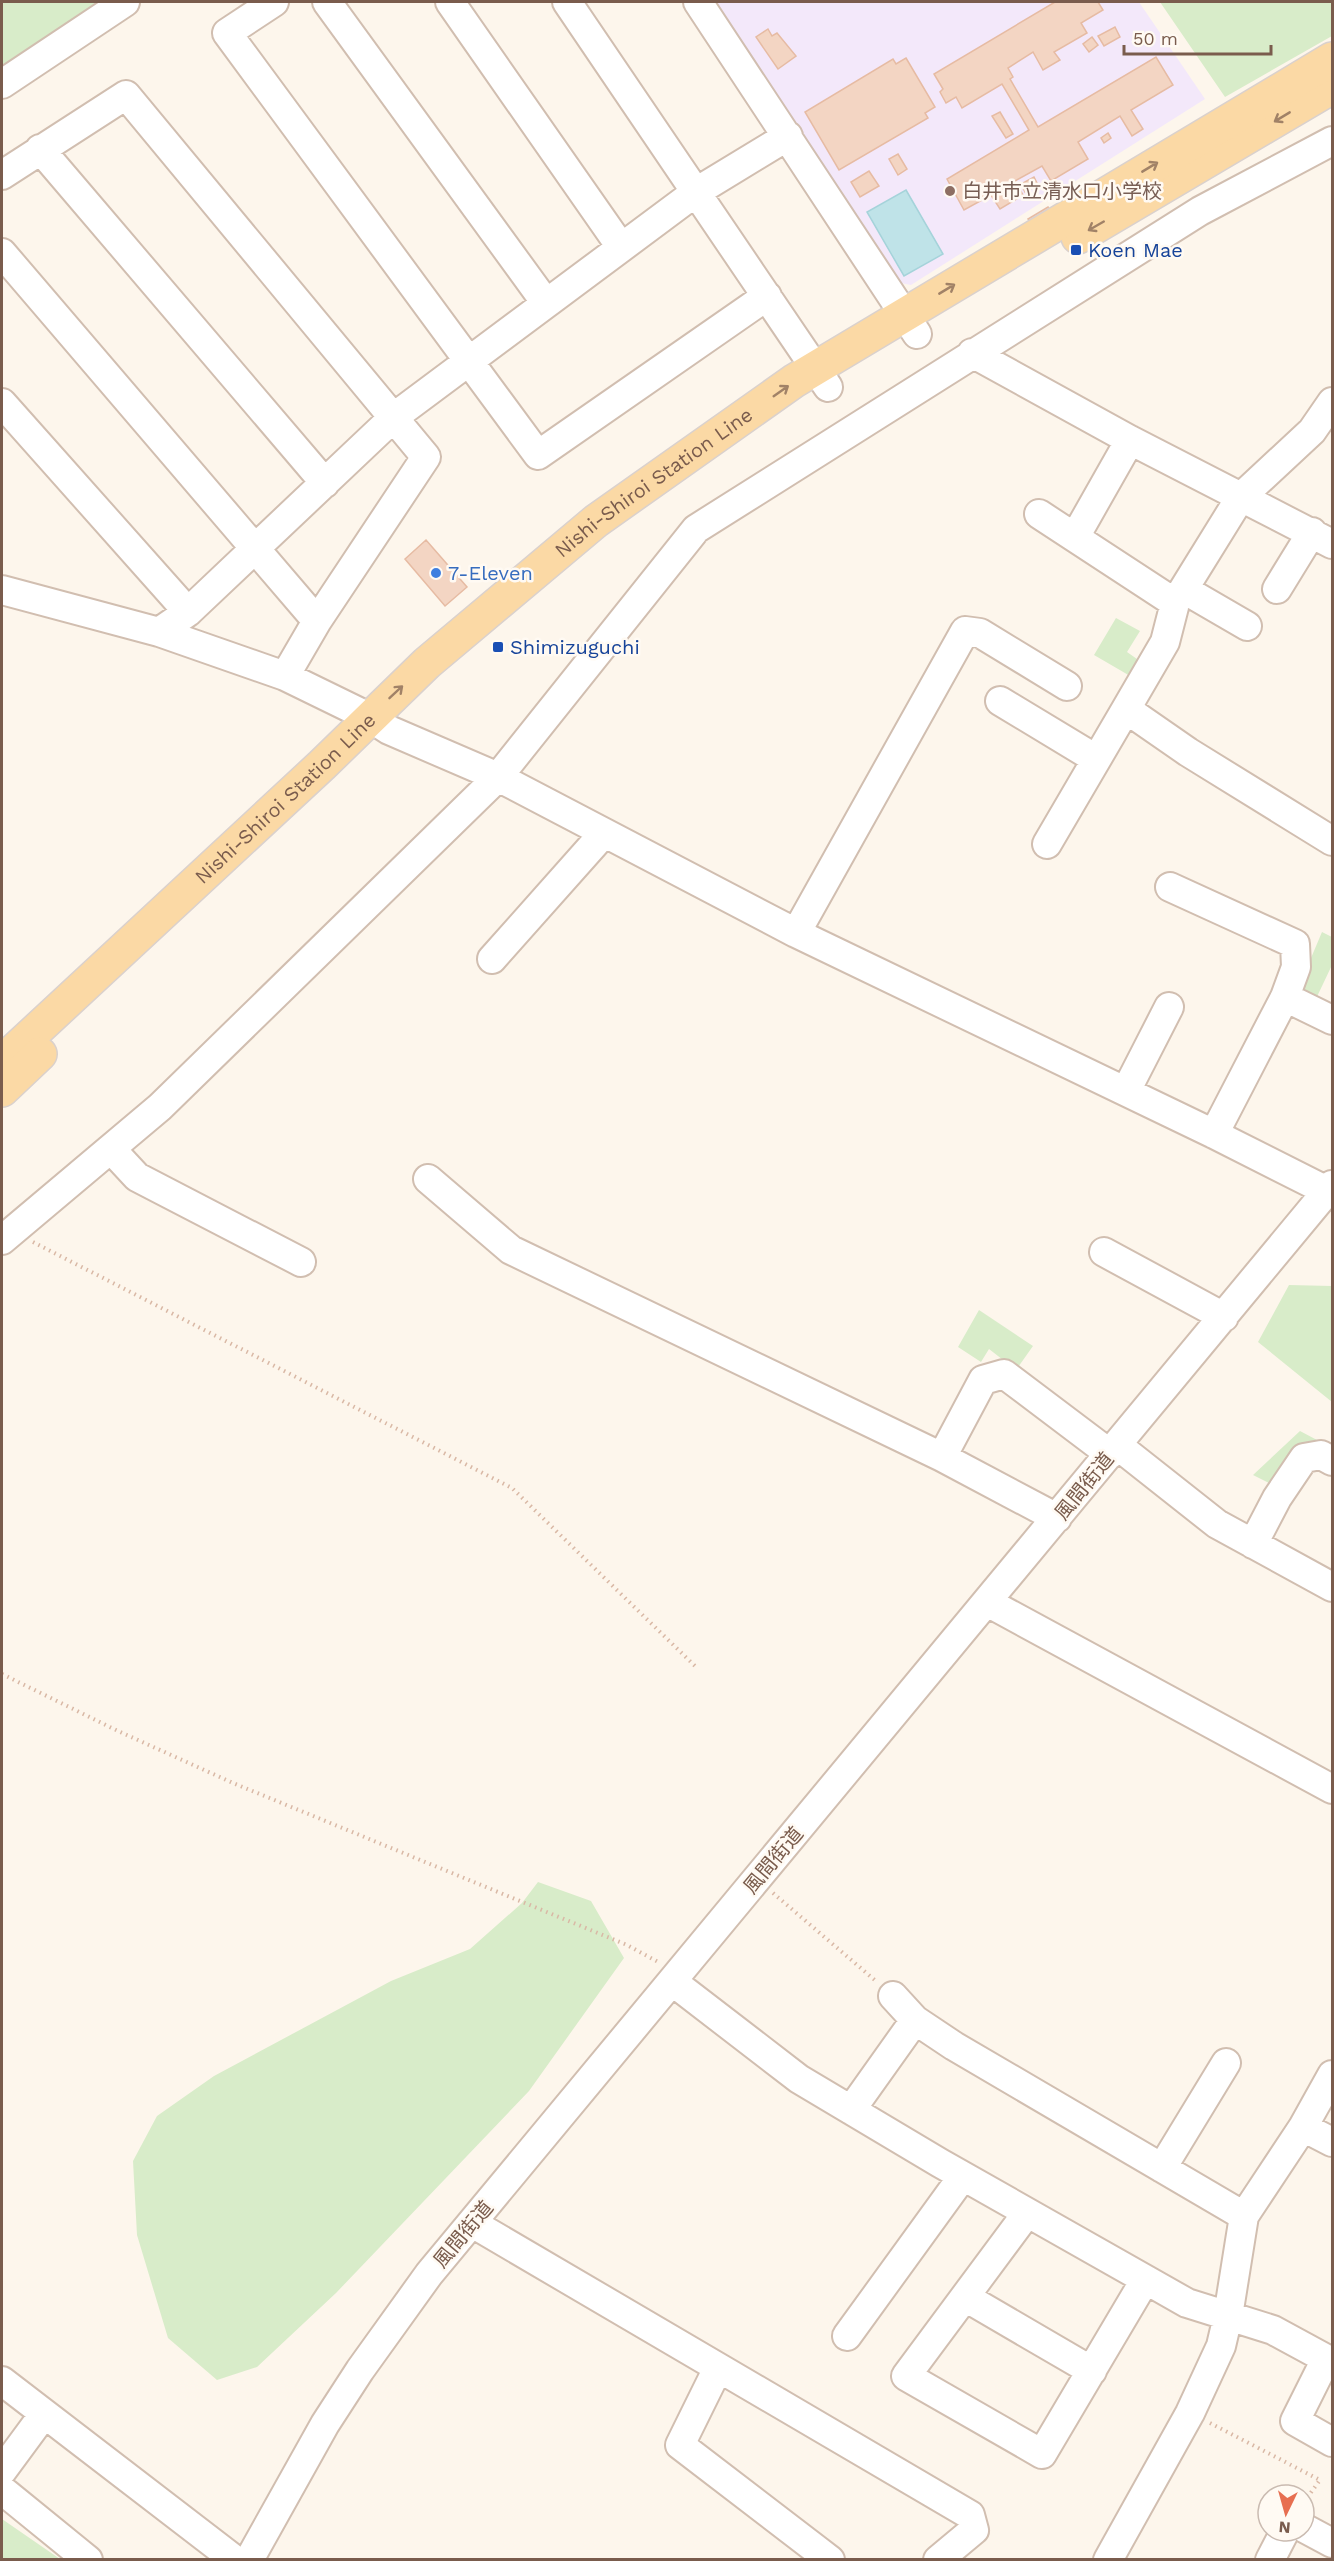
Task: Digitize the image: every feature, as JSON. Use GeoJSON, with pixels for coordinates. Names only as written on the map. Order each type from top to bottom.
{"type":"FeatureCollection","features":[{"type":"Feature","properties":{"kind":"main road","name":"Nishi-Shiroi Station Line"},"geometry":{"type":"LineString","coordinates":[[2,1062],[322,765],[444,678],[609,541],[822,378],[1332,59]]}},
{"type":"Feature","properties":{"kind":"main road","name":"Nishi-Shiroi Station Line"},"geometry":{"type":"LineString","coordinates":[[910,325],[1332,87]]}},
{"type":"Feature","properties":{"kind":"main road","name":"Nishi-Shiroi Station Line"},"geometry":{"type":"LineString","coordinates":[[2,1090],[379,723]]}},
{"type":"Feature","properties":{"kind":"street"},"geometry":{"type":"LineString","coordinates":[[2,84],[125,2]]}},
{"type":"Feature","properties":{"kind":"street"},"geometry":{"type":"LineString","coordinates":[[274,2],[227,33],[538,455],[767,297]]}},
{"type":"Feature","properties":{"kind":"street"},"geometry":{"type":"LineString","coordinates":[[327,2],[546,303]]}},
{"type":"Feature","properties":{"kind":"street"},"geometry":{"type":"LineString","coordinates":[[450,2],[621,247]]}},
{"type":"Feature","properties":{"kind":"street"},"geometry":{"type":"LineString","coordinates":[[567,2],[822,378]]}},
{"type":"Feature","properties":{"kind":"street"},"geometry":{"type":"LineString","coordinates":[[698,2],[910,325]]}},
{"type":"Feature","properties":{"kind":"street"},"geometry":{"type":"LineString","coordinates":[[2,175],[126,95],[426,457],[316,621],[285,676]]}},
{"type":"Feature","properties":{"kind":"street"},"geometry":{"type":"LineString","coordinates":[[159,632],[188,612],[394,417],[696,192],[788,136]]}},
{"type":"Feature","properties":{"kind":"street"},"geometry":{"type":"LineString","coordinates":[[40,149],[325,483]]}},
{"type":"Feature","properties":{"kind":"street"},"geometry":{"type":"LineString","coordinates":[[6,1236],[160,1107],[498,777],[696,530],[1200,211],[1325,154]]}},
{"type":"Feature","properties":{"kind":"street"},"geometry":{"type":"LineString","coordinates":[[2,253],[316,621]]}},
{"type":"Feature","properties":{"kind":"street"},"geometry":{"type":"LineString","coordinates":[[972,354],[1240,498],[1322,538],[1277,589]]}},
{"type":"Feature","properties":{"kind":"street"},"geometry":{"type":"LineString","coordinates":[[1047,844],[1166,642],[1180,597],[1240,498],[1312,431],[1332,402]]}},
{"type":"Feature","properties":{"kind":"street"},"geometry":{"type":"LineString","coordinates":[[2,404],[188,612]]}},
{"type":"Feature","properties":{"kind":"street"},"geometry":{"type":"LineString","coordinates":[[1075,537],[1130,440]]}},
{"type":"Feature","properties":{"kind":"street"},"geometry":{"type":"LineString","coordinates":[[1039,514],[1180,597],[1247,626]]}},
{"type":"Feature","properties":{"kind":"street"},"geometry":{"type":"LineString","coordinates":[[2,590],[159,632],[285,676],[379,723],[498,777],[796,933],[1330,1188]]}},
{"type":"Feature","properties":{"kind":"street"},"geometry":{"type":"LineString","coordinates":[[796,933],[965,631],[980,633],[1067,686]]}},
{"type":"Feature","properties":{"kind":"street"},"geometry":{"type":"LineString","coordinates":[[1000,701],[1096,759]]}},
{"type":"Feature","properties":{"kind":"street"},"geometry":{"type":"LineString","coordinates":[[1126,709],[1188,752],[1332,841]]}},
{"type":"Feature","properties":{"kind":"street"},"geometry":{"type":"LineString","coordinates":[[492,959],[604,833]]}},
{"type":"Feature","properties":{"kind":"street"},"geometry":{"type":"LineString","coordinates":[[1170,887],[1295,944],[1296,967],[1285,997],[1214,1134]]}},
{"type":"Feature","properties":{"kind":"street"},"geometry":{"type":"LineString","coordinates":[[1285,997],[1332,1020]]}},
{"type":"Feature","properties":{"kind":"street"},"geometry":{"type":"LineString","coordinates":[[1126,1091],[1169,1007]]}},
{"type":"Feature","properties":{"kind":"street"},"geometry":{"type":"LineString","coordinates":[[111,1149],[137,1177],[301,1262]]}},
{"type":"Feature","properties":{"kind":"street"},"geometry":{"type":"LineString","coordinates":[[428,1179],[511,1250],[942,1456],[1057,1518]]}},
{"type":"Feature","properties":{"kind":"street","name":"風間街道"},"geometry":{"type":"LineString","coordinates":[[249,2559],[325,2424],[360,2370],[429,2274],[1330,1188]]}},
{"type":"Feature","properties":{"kind":"street"},"geometry":{"type":"LineString","coordinates":[[1104,1251],[1224,1317]]}},
{"type":"Feature","properties":{"kind":"street"},"geometry":{"type":"LineString","coordinates":[[942,1456],[983,1380],[1004,1374],[1114,1449],[1217,1524],[1332,1587]]}},
{"type":"Feature","properties":{"kind":"street"},"geometry":{"type":"LineString","coordinates":[[1253,1544],[1277,1498],[1304,1458],[1321,1455],[1332,1461]]}},
{"type":"Feature","properties":{"kind":"street"},"geometry":{"type":"LineString","coordinates":[[987,1602],[1332,1789]]}},
{"type":"Feature","properties":{"kind":"street"},"geometry":{"type":"LineString","coordinates":[[676,1978],[799,2079],[963,2176],[1187,2303],[1273,2330],[1329,2360],[1295,2421],[1332,2442]]}},
{"type":"Feature","properties":{"kind":"street"},"geometry":{"type":"LineString","coordinates":[[893,1996],[915,2020],[1028,2091],[1244,2216]]}},
{"type":"Feature","properties":{"kind":"street"},"geometry":{"type":"LineString","coordinates":[[851,2110],[915,2020]]}},
{"type":"Feature","properties":{"kind":"street"},"geometry":{"type":"LineString","coordinates":[[1162,2168],[1226,2063]]}},
{"type":"Feature","properties":{"kind":"street"},"geometry":{"type":"LineString","coordinates":[[1108,2559],[1190,2413],[1221,2346],[1244,2216],[1303,2127],[1332,2075]]}},
{"type":"Feature","properties":{"kind":"street"},"geometry":{"type":"LineString","coordinates":[[1303,2127],[1332,2142]]}},
{"type":"Feature","properties":{"kind":"street"},"geometry":{"type":"LineString","coordinates":[[847,2336],[963,2176]]}},
{"type":"Feature","properties":{"kind":"street"},"geometry":{"type":"LineString","coordinates":[[1027,2213],[906,2376],[1042,2454],[1145,2280]]}},
{"type":"Feature","properties":{"kind":"street"},"geometry":{"type":"LineString","coordinates":[[472,2223],[970,2515],[974,2530],[938,2559]]}},
{"type":"Feature","properties":{"kind":"street"},"geometry":{"type":"LineString","coordinates":[[965,2297],[1092,2371]]}},
{"type":"Feature","properties":{"kind":"street"},"geometry":{"type":"LineString","coordinates":[[718,2368],[680,2445],[830,2559]]}},
{"type":"Feature","properties":{"kind":"street"},"geometry":{"type":"LineString","coordinates":[[2,2381],[235,2559]]}},
{"type":"Feature","properties":{"kind":"street"},"geometry":{"type":"LineString","coordinates":[[2,2471],[44,2414]]}},
{"type":"Feature","properties":{"kind":"street"},"geometry":{"type":"LineString","coordinates":[[2,2490],[88,2559]]}},
{"type":"Feature","properties":{"kind":"street"},"geometry":{"type":"LineString","coordinates":[[1316,2534],[1332,2543]]}},
{"type":"Feature","properties":{"kind":"street"},"geometry":{"type":"LineString","coordinates":[[1270,2559],[1279,2543]]}},
{"type":"Feature","properties":{"kind":"path"},"geometry":{"type":"LineString","coordinates":[[6,1236],[512,1488],[695,1666]]}},
{"type":"Feature","properties":{"kind":"path"},"geometry":{"type":"LineString","coordinates":[[2,1674],[118,1731],[233,1783],[627,1945],[676,1978]]}},
{"type":"Feature","properties":{"kind":"path"},"geometry":{"type":"LineString","coordinates":[[756,1880],[893,1996]]}},
{"type":"Feature","properties":{"kind":"path"},"geometry":{"type":"LineString","coordinates":[[1190,2413],[1320,2480],[1316,2486]]}},
{"type":"Feature","properties":{"kind":"shaded area","name":"白井市立清水口小学校"},"geometry":{"type":"Polygon","coordinates":[[[714,2],[1139,2],[1205,99],[911,285],[901,283],[714,2]]]}},
{"type":"Feature","properties":{"kind":"green space"},"geometry":{"type":"Polygon","coordinates":[[[2,2],[98,2],[2,66],[2,2]]]}},
{"type":"Feature","properties":{"kind":"green space"},"geometry":{"type":"Polygon","coordinates":[[[1160,2],[1332,2],[1332,36],[1225,97],[1160,2]]]}},
{"type":"Feature","properties":{"kind":"green space"},"geometry":{"type":"Polygon","coordinates":[[[1116,618],[1140,631],[1127,652],[1147,666],[1137,680],[1094,655],[1116,618]]]}},
{"type":"Feature","properties":{"kind":"green space"},"geometry":{"type":"Polygon","coordinates":[[[1322,932],[1332,937],[1332,965],[1314,1003],[1303,999],[1300,984],[1322,932]]]}},
{"type":"Feature","properties":{"kind":"green space"},"geometry":{"type":"Polygon","coordinates":[[[1289,1285],[1332,1286],[1332,1402],[1258,1342],[1289,1285]]]}},
{"type":"Feature","properties":{"kind":"green space"},"geometry":{"type":"Polygon","coordinates":[[[979,1310],[1033,1346],[1016,1370],[989,1349],[981,1362],[958,1347],[979,1310]]]}},
{"type":"Feature","properties":{"kind":"green space"},"geometry":{"type":"Polygon","coordinates":[[[1300,1431],[1317,1440],[1301,1450],[1277,1487],[1253,1475],[1300,1431]]]}},
{"type":"Feature","properties":{"kind":"green space"},"geometry":{"type":"Polygon","coordinates":[[[538,1882],[591,1901],[624,1958],[529,2091],[336,2293],[257,2367],[217,2380],[168,2338],[137,2235],[133,2161],[157,2116],[214,2076],[391,1981],[470,1949],[522,1903],[538,1882]]]}},
{"type":"Feature","properties":{"kind":"green space"},"geometry":{"type":"Polygon","coordinates":[[[2,2519],[60,2559],[2,2559],[2,2519]]]}},
{"type":"Feature","properties":{"kind":"water"},"geometry":{"type":"Polygon","coordinates":[[[906,190],[943,254],[904,276],[867,212],[906,190]]]}},
{"type":"Feature","properties":{"kind":"building"},"geometry":{"type":"Polygon","coordinates":[[[1055,2],[1098,2],[1103,10],[1081,23],[1087,33],[1054,52],[1060,60],[1043,70],[1033,52],[1008,68],[1013,77],[1010,79],[1038,127],[1156,57],[1173,85],[1131,110],[1143,129],[1132,136],[1120,116],[1078,142],[1088,159],[1051,181],[1042,166],[1015,181],[1023,195],[1000,209],[991,195],[964,210],[947,179],[1029,130],[1002,84],[962,108],[956,97],[946,103],[940,92],[943,89],[934,74],[1055,2]]]}},
{"type":"Feature","properties":{"kind":"building"},"geometry":{"type":"Polygon","coordinates":[[[1115,27],[1120,37],[1104,46],[1098,36],[1115,27]]]}},
{"type":"Feature","properties":{"kind":"building"},"geometry":{"type":"Polygon","coordinates":[[[768,29],[772,36],[777,33],[796,56],[778,69],[756,37],[768,29]]]}},
{"type":"Feature","properties":{"kind":"building"},"geometry":{"type":"Polygon","coordinates":[[[1092,37],[1098,45],[1089,52],[1083,44],[1092,37]]]}},
{"type":"Feature","properties":{"kind":"building"},"geometry":{"type":"Polygon","coordinates":[[[906,58],[935,107],[925,113],[928,118],[839,170],[805,112],[893,59],[896,64],[906,58]]]}},
{"type":"Feature","properties":{"kind":"building"},"geometry":{"type":"Polygon","coordinates":[[[1000,112],[1013,134],[1006,138],[992,116],[1000,112]]]}},
{"type":"Feature","properties":{"kind":"building"},"geometry":{"type":"Polygon","coordinates":[[[1108,133],[1111,138],[1104,143],[1101,138],[1108,133]]]}},
{"type":"Feature","properties":{"kind":"building"},"geometry":{"type":"Polygon","coordinates":[[[898,154],[907,169],[898,175],[889,159],[898,154]]]}},
{"type":"Feature","properties":{"kind":"building"},"geometry":{"type":"Polygon","coordinates":[[[869,171],[879,186],[860,197],[851,182],[869,171]]]}},
{"type":"Feature","properties":{"kind":"building"},"geometry":{"type":"Polygon","coordinates":[[[1034,177],[1038,185],[1025,192],[1021,184],[1034,177]]]}},
{"type":"Feature","properties":{"kind":"building"},"geometry":{"type":"Polygon","coordinates":[[[1048,207],[1051,211],[1031,223],[1028,219],[1048,207]]]}},
{"type":"Feature","properties":{"kind":"building","name":"7-Eleven"},"geometry":{"type":"Polygon","coordinates":[[[426,540],[467,587],[445,606],[405,559],[426,540]]]}},
{"type":"Feature","properties":{"kind":"place","name":"白井市立清水口小学校"},"geometry":{"type":"Point","coordinates":[950,191]}},
{"type":"Feature","properties":{"kind":"place","name":"Koen Mae"},"geometry":{"type":"Point","coordinates":[1076,250]}},
{"type":"Feature","properties":{"kind":"place","name":"7-Eleven"},"geometry":{"type":"Point","coordinates":[436,573]}},
{"type":"Feature","properties":{"kind":"place","name":"Shimizuguchi"},"geometry":{"type":"Point","coordinates":[498,647]}}]}
